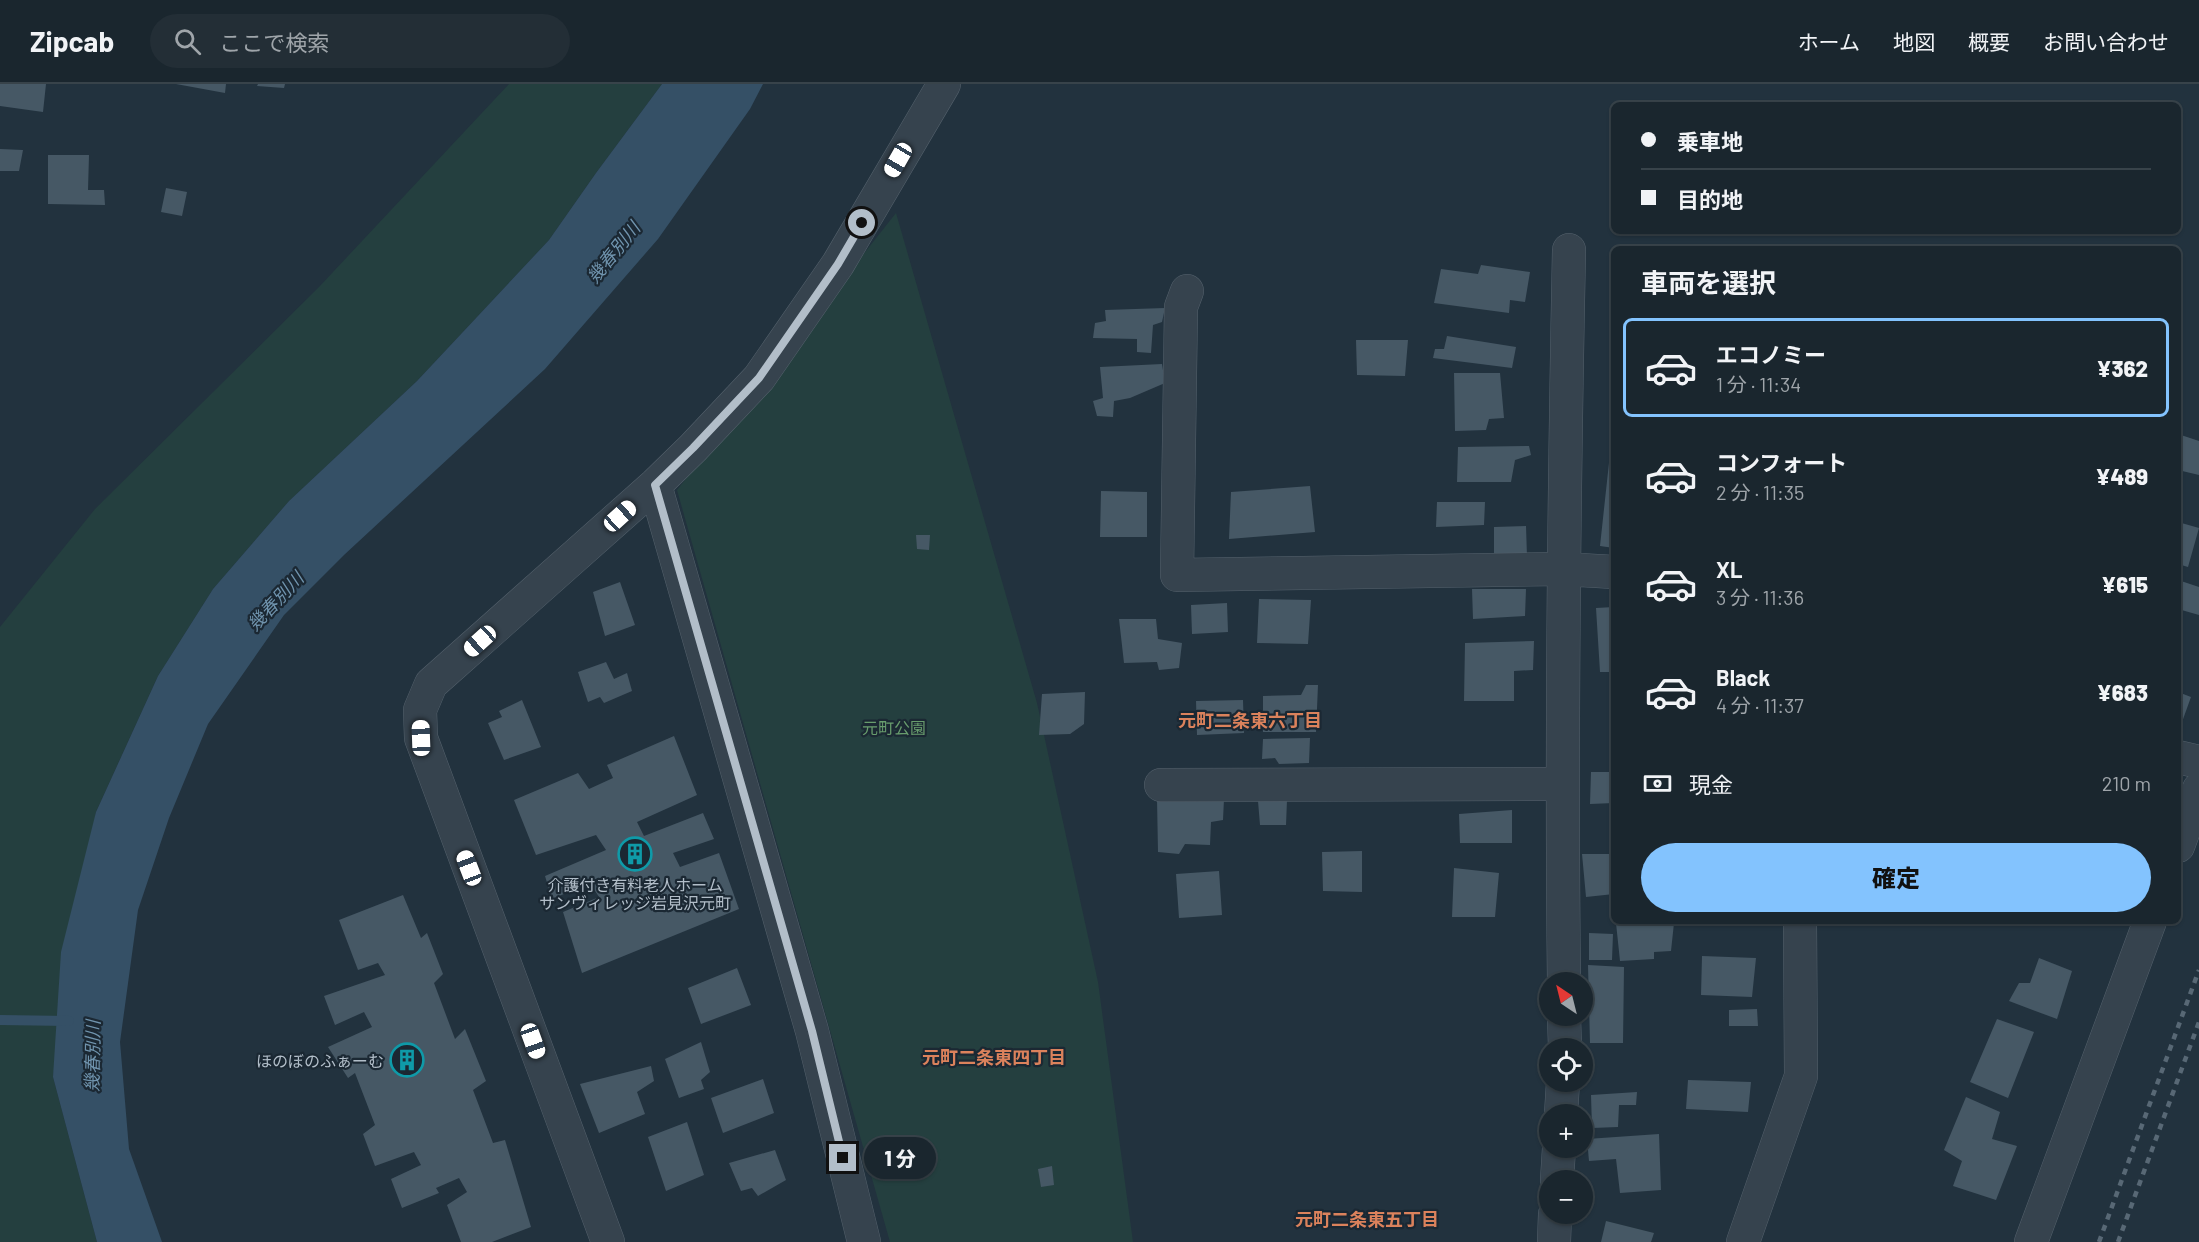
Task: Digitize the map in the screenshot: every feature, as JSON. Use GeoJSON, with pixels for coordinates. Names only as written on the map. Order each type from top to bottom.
{"type":"FeatureCollection","features":[{"type":"Feature","properties":{"kind":"street"},"geometry":{"type":"LineString","coordinates":[[608,1242],[421,738],[420,710],[431,684],[655,485],[759,378],[838,264],[944,84]]}},
{"type":"Feature","properties":{"kind":"street"},"geometry":{"type":"LineString","coordinates":[[1564,972],[1561,784],[1569,250]]}},
{"type":"Feature","properties":{"kind":"street"},"geometry":{"type":"LineString","coordinates":[[1187,291],[1181,307],[1177,575],[1563,569],[1611,573]]}},
{"type":"Feature","properties":{"kind":"street"},"geometry":{"type":"LineString","coordinates":[[655,485],[812,1031],[864,1242]]}},
{"type":"Feature","properties":{"kind":"street"},"geometry":{"type":"LineString","coordinates":[[2181,758],[2199,762]]}},
{"type":"Feature","properties":{"kind":"street"},"geometry":{"type":"LineString","coordinates":[[1161,785],[1561,784]]}},
{"type":"Feature","properties":{"kind":"street"},"geometry":{"type":"LineString","coordinates":[[2181,838],[2199,789]]}},
{"type":"Feature","properties":{"kind":"street"},"geometry":{"type":"LineString","coordinates":[[1743,1242],[1801,1076],[1800,924]]}},
{"type":"Feature","properties":{"kind":"street"},"geometry":{"type":"LineString","coordinates":[[2031,1242],[2149,924]]}},
{"type":"Feature","properties":{"kind":"street"},"geometry":{"type":"LineString","coordinates":[[1554,1242],[1555,1224]]}},
{"type":"Feature","properties":{"kind":"green space"},"geometry":{"type":"Polygon","coordinates":[[[509,84],[662,84],[549,240],[417,381],[289,501],[213,589],[158,676],[96,812],[53,1077],[97,1242],[0,1242],[0,627],[95,509],[319,287],[509,84]]]}},
{"type":"Feature","properties":{"kind":"green space","name":"元町公園"},"geometry":{"type":"Polygon","coordinates":[[[896,213],[1037,703],[1098,982],[1133,1242],[890,1242],[677,490],[896,213]]]}},
{"type":"Feature","properties":{"kind":"water","name":"幾春別川"},"geometry":{"type":"Polygon","coordinates":[[[662,84],[763,84],[750,109],[658,239],[545,369],[344,555],[284,615],[208,724],[169,818],[138,910],[120,1042],[129,1149],[162,1242],[97,1242],[53,1077],[61,952],[96,812],[158,676],[213,589],[289,501],[417,381],[549,240],[662,84]]]}},
{"type":"Feature","properties":{"kind":"building"},"geometry":{"type":"Polygon","coordinates":[[[0,84],[46,84],[43,112],[0,106],[0,84]]]}},
{"type":"Feature","properties":{"kind":"building"},"geometry":{"type":"Polygon","coordinates":[[[176,84],[226,84],[225,93],[176,84]]]}},
{"type":"Feature","properties":{"kind":"building"},"geometry":{"type":"Polygon","coordinates":[[[258,84],[285,84],[284,88],[257,86],[258,84]]]}},
{"type":"Feature","properties":{"kind":"building"},"geometry":{"type":"Polygon","coordinates":[[[0,149],[23,150],[19,171],[0,171],[0,149]]]}},
{"type":"Feature","properties":{"kind":"building"},"geometry":{"type":"Polygon","coordinates":[[[48,155],[89,155],[88,190],[104,190],[105,205],[48,204],[48,155]]]}},
{"type":"Feature","properties":{"kind":"building"},"geometry":{"type":"Polygon","coordinates":[[[166,188],[187,192],[182,216],[161,212],[166,188]]]}},
{"type":"Feature","properties":{"kind":"building"},"geometry":{"type":"Polygon","coordinates":[[[1481,265],[1530,272],[1525,302],[1510,300],[1509,313],[1434,303],[1441,269],[1478,274],[1481,265]]]}},
{"type":"Feature","properties":{"kind":"building"},"geometry":{"type":"Polygon","coordinates":[[[1165,308],[1162,322],[1153,325],[1151,353],[1137,352],[1137,339],[1093,338],[1095,323],[1106,321],[1105,310],[1165,308]]]}},
{"type":"Feature","properties":{"kind":"building"},"geometry":{"type":"Polygon","coordinates":[[[1447,336],[1516,347],[1512,368],[1433,358],[1435,349],[1444,349],[1447,336]]]}},
{"type":"Feature","properties":{"kind":"building"},"geometry":{"type":"Polygon","coordinates":[[[1356,340],[1408,340],[1405,376],[1357,375],[1356,340]]]}},
{"type":"Feature","properties":{"kind":"building"},"geometry":{"type":"Polygon","coordinates":[[[1162,364],[1165,383],[1130,398],[1114,401],[1113,417],[1097,416],[1093,401],[1103,398],[1100,367],[1162,364]]]}},
{"type":"Feature","properties":{"kind":"building"},"geometry":{"type":"Polygon","coordinates":[[[1454,373],[1500,373],[1504,418],[1489,419],[1486,430],[1455,431],[1454,373]]]}},
{"type":"Feature","properties":{"kind":"building"},"geometry":{"type":"Polygon","coordinates":[[[2181,435],[2199,441],[2199,475],[2181,471],[2181,435]]]}},
{"type":"Feature","properties":{"kind":"building"},"geometry":{"type":"Polygon","coordinates":[[[1611,444],[1611,548],[1600,546],[1611,444]]]}},
{"type":"Feature","properties":{"kind":"building"},"geometry":{"type":"Polygon","coordinates":[[[1529,446],[1531,455],[1515,460],[1511,482],[1457,482],[1458,447],[1529,446]]]}},
{"type":"Feature","properties":{"kind":"building"},"geometry":{"type":"Polygon","coordinates":[[[1310,486],[1315,532],[1229,539],[1231,492],[1310,486]]]}},
{"type":"Feature","properties":{"kind":"building"},"geometry":{"type":"Polygon","coordinates":[[[1101,491],[1147,492],[1147,537],[1100,537],[1101,491]]]}},
{"type":"Feature","properties":{"kind":"building"},"geometry":{"type":"Polygon","coordinates":[[[1437,502],[1485,502],[1484,525],[1436,527],[1437,502]]]}},
{"type":"Feature","properties":{"kind":"building"},"geometry":{"type":"Polygon","coordinates":[[[2181,523],[2199,528],[2188,567],[2181,565],[2181,523]]]}},
{"type":"Feature","properties":{"kind":"building"},"geometry":{"type":"Polygon","coordinates":[[[1526,526],[1527,557],[1494,557],[1494,527],[1526,526]]]}},
{"type":"Feature","properties":{"kind":"building"},"geometry":{"type":"Polygon","coordinates":[[[916,535],[930,535],[929,550],[917,549],[916,535]]]}},
{"type":"Feature","properties":{"kind":"building"},"geometry":{"type":"Polygon","coordinates":[[[2181,581],[2199,587],[2199,615],[2181,610],[2181,581]]]}},
{"type":"Feature","properties":{"kind":"building"},"geometry":{"type":"Polygon","coordinates":[[[620,582],[635,625],[605,636],[593,592],[620,582]]]}},
{"type":"Feature","properties":{"kind":"building"},"geometry":{"type":"Polygon","coordinates":[[[1472,589],[1526,589],[1525,616],[1473,619],[1472,589]]]}},
{"type":"Feature","properties":{"kind":"building"},"geometry":{"type":"Polygon","coordinates":[[[1259,599],[1311,600],[1308,644],[1257,643],[1259,599]]]}},
{"type":"Feature","properties":{"kind":"building"},"geometry":{"type":"Polygon","coordinates":[[[1227,603],[1228,632],[1192,634],[1191,605],[1227,603]]]}},
{"type":"Feature","properties":{"kind":"building"},"geometry":{"type":"Polygon","coordinates":[[[1611,607],[1611,672],[1600,672],[1596,608],[1611,607]]]}},
{"type":"Feature","properties":{"kind":"building"},"geometry":{"type":"Polygon","coordinates":[[[1119,619],[1156,619],[1158,639],[1182,643],[1179,668],[1159,670],[1157,662],[1124,663],[1119,619]]]}},
{"type":"Feature","properties":{"kind":"building"},"geometry":{"type":"Polygon","coordinates":[[[1534,641],[1533,670],[1514,671],[1514,701],[1464,701],[1465,643],[1534,641]]]}},
{"type":"Feature","properties":{"kind":"building"},"geometry":{"type":"Polygon","coordinates":[[[606,662],[614,679],[627,673],[632,691],[604,703],[600,697],[588,702],[578,672],[606,662]]]}},
{"type":"Feature","properties":{"kind":"building"},"geometry":{"type":"Polygon","coordinates":[[[1306,685],[1318,685],[1316,732],[1263,732],[1263,696],[1301,695],[1306,685]]]}},
{"type":"Feature","properties":{"kind":"building"},"geometry":{"type":"Polygon","coordinates":[[[1085,692],[1084,724],[1070,734],[1039,735],[1042,694],[1085,692]]]}},
{"type":"Feature","properties":{"kind":"building"},"geometry":{"type":"Polygon","coordinates":[[[2181,693],[2191,697],[2181,722],[2181,693]]]}},
{"type":"Feature","properties":{"kind":"building"},"geometry":{"type":"Polygon","coordinates":[[[522,700],[541,747],[504,760],[488,723],[502,717],[499,711],[522,700]]]}},
{"type":"Feature","properties":{"kind":"building"},"geometry":{"type":"Polygon","coordinates":[[[1243,700],[1244,733],[1197,735],[1196,701],[1243,700]]]}},
{"type":"Feature","properties":{"kind":"building","name":"介護付き有料老人ホーム サンヴィレッジ岩見沢元町"},"geometry":{"type":"Polygon","coordinates":[[[674,736],[697,795],[637,822],[644,836],[703,813],[714,839],[673,853],[680,867],[719,853],[739,909],[582,973],[563,912],[599,897],[590,883],[552,899],[545,876],[606,850],[596,835],[536,855],[514,800],[578,773],[589,789],[613,778],[607,765],[674,736]]]}},
{"type":"Feature","properties":{"kind":"building"},"geometry":{"type":"Polygon","coordinates":[[[1310,738],[1309,763],[1279,764],[1275,758],[1262,759],[1263,739],[1310,738]]]}},
{"type":"Feature","properties":{"kind":"building"},"geometry":{"type":"Polygon","coordinates":[[[1591,772],[1611,772],[1611,803],[1590,804],[1591,772]]]}},
{"type":"Feature","properties":{"kind":"building"},"geometry":{"type":"Polygon","coordinates":[[[1157,799],[1224,799],[1223,820],[1211,822],[1210,845],[1185,844],[1179,854],[1158,852],[1157,799]]]}},
{"type":"Feature","properties":{"kind":"building"},"geometry":{"type":"Polygon","coordinates":[[[1287,800],[1286,825],[1260,825],[1258,801],[1287,800]]]}},
{"type":"Feature","properties":{"kind":"building"},"geometry":{"type":"Polygon","coordinates":[[[1512,810],[1512,843],[1460,843],[1459,814],[1512,810]]]}},
{"type":"Feature","properties":{"kind":"building"},"geometry":{"type":"Polygon","coordinates":[[[1362,851],[1362,892],[1323,891],[1322,852],[1362,851]]]}},
{"type":"Feature","properties":{"kind":"building"},"geometry":{"type":"Polygon","coordinates":[[[1582,854],[1611,854],[1611,894],[1586,897],[1582,854]]]}},
{"type":"Feature","properties":{"kind":"building"},"geometry":{"type":"Polygon","coordinates":[[[1454,868],[1499,873],[1495,917],[1452,917],[1454,868]]]}},
{"type":"Feature","properties":{"kind":"building"},"geometry":{"type":"Polygon","coordinates":[[[1219,871],[1222,915],[1179,918],[1176,874],[1219,871]]]}},
{"type":"Feature","properties":{"kind":"building","name":"ほのぼのふぁーむ"},"geometry":{"type":"Polygon","coordinates":[[[403,895],[421,938],[427,933],[443,974],[434,983],[455,1039],[465,1029],[486,1081],[473,1090],[493,1143],[505,1140],[531,1227],[492,1242],[461,1242],[447,1205],[467,1192],[459,1178],[436,1188],[439,1193],[402,1208],[391,1179],[421,1165],[414,1152],[375,1166],[363,1134],[375,1125],[355,1073],[348,1078],[328,1047],[372,1027],[364,1012],[335,1025],[324,996],[385,975],[378,963],[358,970],[339,920],[403,895]]]}},
{"type":"Feature","properties":{"kind":"building"},"geometry":{"type":"Polygon","coordinates":[[[1616,924],[1674,924],[1671,951],[1654,952],[1654,959],[1620,961],[1616,924]]]}},
{"type":"Feature","properties":{"kind":"building"},"geometry":{"type":"Polygon","coordinates":[[[1589,933],[1613,934],[1612,960],[1589,960],[1589,933]]]}},
{"type":"Feature","properties":{"kind":"building"},"geometry":{"type":"Polygon","coordinates":[[[1702,956],[1756,958],[1752,997],[1701,995],[1702,956]]]}},
{"type":"Feature","properties":{"kind":"building"},"geometry":{"type":"Polygon","coordinates":[[[2039,958],[2072,971],[2057,1019],[2009,1001],[2019,983],[2030,983],[2039,958]]]}},
{"type":"Feature","properties":{"kind":"building"},"geometry":{"type":"Polygon","coordinates":[[[1588,965],[1624,967],[1623,1043],[1593,1043],[1593,1038],[1590,1038],[1590,1026],[1593,1026],[1593,972],[1588,972],[1588,965]]]}},
{"type":"Feature","properties":{"kind":"building"},"geometry":{"type":"Polygon","coordinates":[[[737,968],[751,1005],[701,1024],[688,988],[737,968]]]}},
{"type":"Feature","properties":{"kind":"building"},"geometry":{"type":"Polygon","coordinates":[[[1757,1009],[1758,1026],[1729,1026],[1729,1010],[1757,1009]]]}},
{"type":"Feature","properties":{"kind":"building"},"geometry":{"type":"Polygon","coordinates":[[[1997,1019],[2034,1032],[2008,1098],[1970,1082],[1997,1019]]]}},
{"type":"Feature","properties":{"kind":"building"},"geometry":{"type":"Polygon","coordinates":[[[701,1042],[710,1072],[701,1080],[704,1089],[679,1098],[665,1059],[701,1042]]]}},
{"type":"Feature","properties":{"kind":"building"},"geometry":{"type":"Polygon","coordinates":[[[651,1066],[654,1081],[637,1092],[645,1114],[599,1133],[580,1084],[651,1066]]]}},
{"type":"Feature","properties":{"kind":"building"},"geometry":{"type":"Polygon","coordinates":[[[763,1079],[774,1113],[723,1133],[711,1098],[763,1079]]]}},
{"type":"Feature","properties":{"kind":"building"},"geometry":{"type":"Polygon","coordinates":[[[1688,1080],[1751,1082],[1748,1112],[1686,1109],[1688,1080]]]}},
{"type":"Feature","properties":{"kind":"building"},"geometry":{"type":"Polygon","coordinates":[[[1637,1092],[1636,1105],[1619,1105],[1618,1127],[1593,1128],[1591,1095],[1637,1092]]]}},
{"type":"Feature","properties":{"kind":"building"},"geometry":{"type":"Polygon","coordinates":[[[1966,1097],[2000,1112],[1992,1139],[2017,1146],[1996,1200],[1953,1186],[1962,1161],[1944,1150],[1966,1097]]]}},
{"type":"Feature","properties":{"kind":"building"},"geometry":{"type":"Polygon","coordinates":[[[687,1122],[704,1175],[666,1191],[648,1137],[687,1122]]]}},
{"type":"Feature","properties":{"kind":"building"},"geometry":{"type":"Polygon","coordinates":[[[1659,1134],[1661,1190],[1620,1193],[1616,1159],[1589,1161],[1589,1158],[1593,1158],[1593,1139],[1659,1134]]]}},
{"type":"Feature","properties":{"kind":"building"},"geometry":{"type":"Polygon","coordinates":[[[775,1150],[786,1180],[758,1196],[752,1188],[741,1191],[729,1163],[775,1150]]]}},
{"type":"Feature","properties":{"kind":"building"},"geometry":{"type":"Polygon","coordinates":[[[1052,1166],[1054,1185],[1041,1187],[1038,1169],[1052,1166]]]}},
{"type":"Feature","properties":{"kind":"building"},"geometry":{"type":"Polygon","coordinates":[[[1606,1221],[1654,1233],[1651,1242],[1601,1242],[1606,1221]]]}},
{"type":"Feature","properties":{"kind":"waterway"},"geometry":{"type":"LineString","coordinates":[[0,1020],[69,1021]]}},
{"type":"Feature","properties":{"kind":"railway"},"geometry":{"type":"LineString","coordinates":[[2099,1242],[2199,970]]}},
{"type":"Feature","properties":{"kind":"railway"},"geometry":{"type":"LineString","coordinates":[[2118,1242],[2199,1022]]}},
{"type":"Feature","properties":{"kind":"place","name":"介護付き有料老人ホーム サンヴィレッジ岩見沢元町"},"geometry":{"type":"Point","coordinates":[635,854]}},
{"type":"Feature","properties":{"kind":"place","name":"ほのぼのふぁーむ"},"geometry":{"type":"Point","coordinates":[407,1060]}},
{"type":"Feature","properties":{"kind":"district","name":"元町二条東六丁目"},"geometry":{"type":"Point","coordinates":[1250,720]}},
{"type":"Feature","properties":{"kind":"district","name":"元町二条東四丁目"},"geometry":{"type":"Point","coordinates":[994,1057]}},
{"type":"Feature","properties":{"kind":"district","name":"元町二条東五丁目"},"geometry":{"type":"Point","coordinates":[1367,1219]}},
{"type":"Feature","properties":{"kind":"route"},"geometry":{"type":"LineString","coordinates":[[843,1158],[812,1031],[655,485],[759,378],[838,264],[862,223]]}}]}
